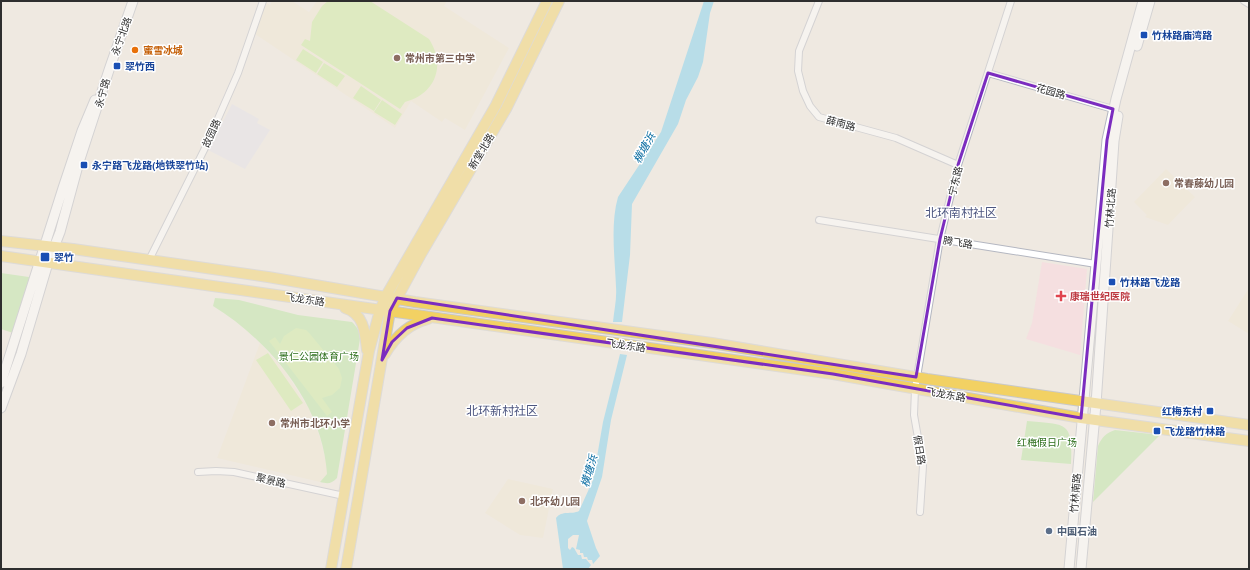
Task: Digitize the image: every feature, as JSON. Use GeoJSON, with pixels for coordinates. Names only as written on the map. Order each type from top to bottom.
{"type":"FeatureCollection","features":[{"type":"Feature","properties":{"kind":"main road","name":"永宁北路"},"geometry":{"type":"LineString","coordinates":[[108,70],[133,1]]}},
{"type":"Feature","properties":{"kind":"main road","name":"新堂北路"},"geometry":{"type":"LineString","coordinates":[[385,311],[386,296],[496,104],[547,1]]}},
{"type":"Feature","properties":{"kind":"main road","name":"新堂北路"},"geometry":{"type":"LineString","coordinates":[[385,311],[397,298],[421,254],[506,110],[559,1]]}},
{"type":"Feature","properties":{"kind":"main road","name":"竹林北路"},"geometry":{"type":"LineString","coordinates":[[1081,418],[1107,140],[1113,110],[1143,1]]}},
{"type":"Feature","properties":{"kind":"main road","name":"竹林北路"},"geometry":{"type":"LineString","coordinates":[[1094,419],[1114,141],[1121,102],[1150,1]]}},
{"type":"Feature","properties":{"kind":"main road","name":"永宁路"},"geometry":{"type":"LineString","coordinates":[[1,383],[49,247],[82,130],[108,70]]}},
{"type":"Feature","properties":{"kind":"main road","name":"飞龙东路"},"geometry":{"type":"LineString","coordinates":[[1,241],[149,260],[386,296],[415,302],[712,344],[916,377],[1249,425]]}},
{"type":"Feature","properties":{"kind":"main road","name":"飞龙东路"},"geometry":{"type":"LineString","coordinates":[[1,256],[833,374],[1081,418],[1249,441]]}},
{"type":"Feature","properties":{"kind":"main road","name":"永宁路"},"geometry":{"type":"LineString","coordinates":[[1,408],[21,354],[43,262]]}},
{"type":"Feature","properties":{"kind":"main road"},"geometry":{"type":"LineString","coordinates":[[331,303],[352,310],[360,318],[365,332],[368,358]]}},
{"type":"Feature","properties":{"kind":"main road"},"geometry":{"type":"LineString","coordinates":[[331,569],[368,358],[385,311]]}},
{"type":"Feature","properties":{"kind":"main road"},"geometry":{"type":"LineString","coordinates":[[346,569],[382,360],[385,311]]}},
{"type":"Feature","properties":{"kind":"main road"},"geometry":{"type":"LineString","coordinates":[[382,360],[392,342],[407,328],[420,321],[432,318]]}},
{"type":"Feature","properties":{"kind":"main road","name":"竹林南路"},"geometry":{"type":"LineString","coordinates":[[1069,569],[1081,418]]}},
{"type":"Feature","properties":{"kind":"main road","name":"竹林南路"},"geometry":{"type":"LineString","coordinates":[[1081,569],[1094,419]]}},
{"type":"Feature","properties":{"kind":"street","name":"故园路"},"geometry":{"type":"LineString","coordinates":[[149,260],[206,146],[239,71],[263,1]]}},
{"type":"Feature","properties":{"kind":"street","name":"薛南路"},"geometry":{"type":"LineString","coordinates":[[818,1],[799,51],[798,71],[803,90],[810,106],[818,117],[896,138],[958,165]]}},
{"type":"Feature","properties":{"kind":"street","name":"宁东路"},"geometry":{"type":"LineString","coordinates":[[915,389],[940,239],[958,165],[1011,1]]}},
{"type":"Feature","properties":{"kind":"street"},"geometry":{"type":"LineString","coordinates":[[1244,1],[1249,4]]}},
{"type":"Feature","properties":{"kind":"street","name":"花园路"},"geometry":{"type":"LineString","coordinates":[[988,73],[1113,110]]}},
{"type":"Feature","properties":{"kind":"street","name":"腾飞路"},"geometry":{"type":"LineString","coordinates":[[819,220],[1096,264]]}},
{"type":"Feature","properties":{"kind":"street","name":"假日路"},"geometry":{"type":"LineString","coordinates":[[915,389],[914,415],[923,466],[920,512]]}},
{"type":"Feature","properties":{"kind":"street","name":"聚景路"},"geometry":{"type":"LineString","coordinates":[[198,472],[234,472],[344,496]]}},
{"type":"Feature","properties":{"kind":"highlighted area"},"geometry":{"type":"Polygon","coordinates":[[[988,73],[1113,109],[1107,140],[1081,418],[833,374],[432,318],[407,328],[392,342],[382,360],[390,311],[397,298],[916,377],[940,239],[958,165],[988,73]]]}},
{"type":"Feature","properties":{"kind":"shaded area","name":"常州市第三中学"},"geometry":{"type":"Polygon","coordinates":[[[272,1],[292,1],[309,12],[317,1],[447,1],[444,6],[509,48],[465,130],[445,118],[442,122],[411,101],[395,128],[255,34],[265,2],[270,5],[272,1]]]}},
{"type":"Feature","properties":{"kind":"shaded area"},"geometry":{"type":"Polygon","coordinates":[[[232,104],[259,119],[257,123],[270,130],[245,169],[208,150],[232,104]]]}},
{"type":"Feature","properties":{"kind":"shaded area","name":"常春藤幼儿园"},"geometry":{"type":"Polygon","coordinates":[[[1166,169],[1195,197],[1168,225],[1145,217],[1147,215],[1134,202],[1166,169]]]}},
{"type":"Feature","properties":{"kind":"shaded area","name":"康瑞世纪医院"},"geometry":{"type":"Polygon","coordinates":[[[1042,262],[1087,269],[1080,355],[1026,339],[1032,323],[1042,262]]]}},
{"type":"Feature","properties":{"kind":"shaded area"},"geometry":{"type":"Polygon","coordinates":[[[1249,288],[1249,334],[1228,321],[1249,288]]]}},
{"type":"Feature","properties":{"kind":"shaded area","name":"常州市北环小学"},"geometry":{"type":"Polygon","coordinates":[[[260,343],[285,371],[309,409],[320,438],[326,462],[327,474],[320,482],[217,458],[260,343]]]}},
{"type":"Feature","properties":{"kind":"shaded area","name":"北环幼儿园"},"geometry":{"type":"Polygon","coordinates":[[[508,479],[553,489],[543,538],[520,535],[485,513],[508,479]]]}},
{"type":"Feature","properties":{"kind":"green space"},"geometry":{"type":"Polygon","coordinates":[[[328,1],[370,1],[429,39],[437,59],[435,77],[431,85],[416,98],[405,102],[400,109],[301,45],[305,39],[310,41],[312,22],[322,6],[328,1]]]}},
{"type":"Feature","properties":{"kind":"green space"},"geometry":{"type":"Polygon","coordinates":[[[303,49],[323,62],[316,73],[296,60],[303,49]]]}},
{"type":"Feature","properties":{"kind":"green space"},"geometry":{"type":"Polygon","coordinates":[[[324,63],[345,76],[337,87],[317,74],[324,63]]]}},
{"type":"Feature","properties":{"kind":"green space"},"geometry":{"type":"Polygon","coordinates":[[[361,86],[381,100],[374,111],[353,98],[361,86]]]}},
{"type":"Feature","properties":{"kind":"green space"},"geometry":{"type":"Polygon","coordinates":[[[382,100],[402,114],[395,125],[374,112],[382,100]]]}},
{"type":"Feature","properties":{"kind":"green space"},"geometry":{"type":"Polygon","coordinates":[[[1,273],[29,277],[31,281],[13,333],[1,329],[1,273]]]}},
{"type":"Feature","properties":{"kind":"green space","name":"景仁公园体育广场"},"geometry":{"type":"Polygon","coordinates":[[[215,298],[239,300],[298,315],[352,322],[357,327],[360,339],[337,478],[333,481],[327,483],[320,482],[327,474],[323,448],[316,424],[290,377],[273,356],[254,337],[234,320],[213,306],[215,298]]]}},
{"type":"Feature","properties":{"kind":"green space"},"geometry":{"type":"Polygon","coordinates":[[[296,328],[306,330],[339,369],[342,378],[340,388],[332,395],[322,398],[332,412],[327,416],[269,341],[275,337],[280,344],[284,336],[296,328]]]}},
{"type":"Feature","properties":{"kind":"green space"},"geometry":{"type":"Polygon","coordinates":[[[268,353],[303,403],[291,411],[256,360],[268,353]]]}},
{"type":"Feature","properties":{"kind":"green space","name":"红梅假日广场"},"geometry":{"type":"Polygon","coordinates":[[[1027,421],[1051,423],[1064,428],[1068,432],[1070,439],[1071,464],[1021,460],[1027,421]]]}},
{"type":"Feature","properties":{"kind":"green space"},"geometry":{"type":"Polygon","coordinates":[[[1115,430],[1160,435],[1093,502],[1098,446],[1101,440],[1109,432],[1115,430]]]}},
{"type":"Feature","properties":{"kind":"water"},"geometry":{"type":"Polygon","coordinates":[[[704,1],[714,1],[710,13],[703,62],[698,77],[686,100],[678,124],[632,204],[630,255],[622,322],[613,322],[616,300],[614,219],[618,197],[661,132],[704,1]]]}},
{"type":"Feature","properties":{"kind":"water"},"geometry":{"type":"Polygon","coordinates":[[[620,354],[627,355],[611,420],[602,477],[587,521],[600,556],[593,564],[592,560],[588,560],[587,557],[584,557],[583,553],[580,553],[580,550],[576,549],[579,535],[573,535],[568,539],[568,548],[570,550],[572,547],[574,548],[578,555],[581,555],[582,559],[586,559],[591,565],[588,569],[563,569],[556,518],[564,513],[579,511],[593,480],[603,422],[620,354]]]}},
{"type":"Feature","properties":{"kind":"place","name":"竹林路庙湾路"},"geometry":{"type":"Point","coordinates":[1144,35]}},
{"type":"Feature","properties":{"kind":"place","name":"蜜雪冰城"},"geometry":{"type":"Point","coordinates":[135,50]}},
{"type":"Feature","properties":{"kind":"place","name":"常州市第三中学"},"geometry":{"type":"Point","coordinates":[397,58]}},
{"type":"Feature","properties":{"kind":"place","name":"翠竹西"},"geometry":{"type":"Point","coordinates":[117,66]}},
{"type":"Feature","properties":{"kind":"place","name":"永宁路飞龙路(地铁翠竹站)"},"geometry":{"type":"Point","coordinates":[84,165]}},
{"type":"Feature","properties":{"kind":"place","name":"常春藤幼儿园"},"geometry":{"type":"Point","coordinates":[1166,183]}},
{"type":"Feature","properties":{"kind":"place","name":"翠竹"},"geometry":{"type":"Point","coordinates":[45,257]}},
{"type":"Feature","properties":{"kind":"place","name":"竹林路飞龙路"},"geometry":{"type":"Point","coordinates":[1112,282]}},
{"type":"Feature","properties":{"kind":"place","name":"康瑞世纪医院"},"geometry":{"type":"Point","coordinates":[1061,296]}},
{"type":"Feature","properties":{"kind":"place","name":"红梅东村"},"geometry":{"type":"Point","coordinates":[1210,411]}},
{"type":"Feature","properties":{"kind":"place","name":"常州市北环小学"},"geometry":{"type":"Point","coordinates":[272,423]}},
{"type":"Feature","properties":{"kind":"place","name":"飞龙路竹林路"},"geometry":{"type":"Point","coordinates":[1157,431]}},
{"type":"Feature","properties":{"kind":"place","name":"北环幼儿园"},"geometry":{"type":"Point","coordinates":[522,501]}},
{"type":"Feature","properties":{"kind":"place","name":"中国石油"},"geometry":{"type":"Point","coordinates":[1049,531]}},
{"type":"Feature","properties":{"kind":"district","name":"北环南村社区"},"geometry":{"type":"Point","coordinates":[961,213]}},
{"type":"Feature","properties":{"kind":"district","name":"北环新村社区"},"geometry":{"type":"Point","coordinates":[502,411]}},
{"type":"Feature","properties":{"kind":"water label","name":"横塘浜"},"geometry":{"type":"Point","coordinates":[644,148]}},
{"type":"Feature","properties":{"kind":"water label","name":"横塘浜"},"geometry":{"type":"Point","coordinates":[589,471]}}]}
